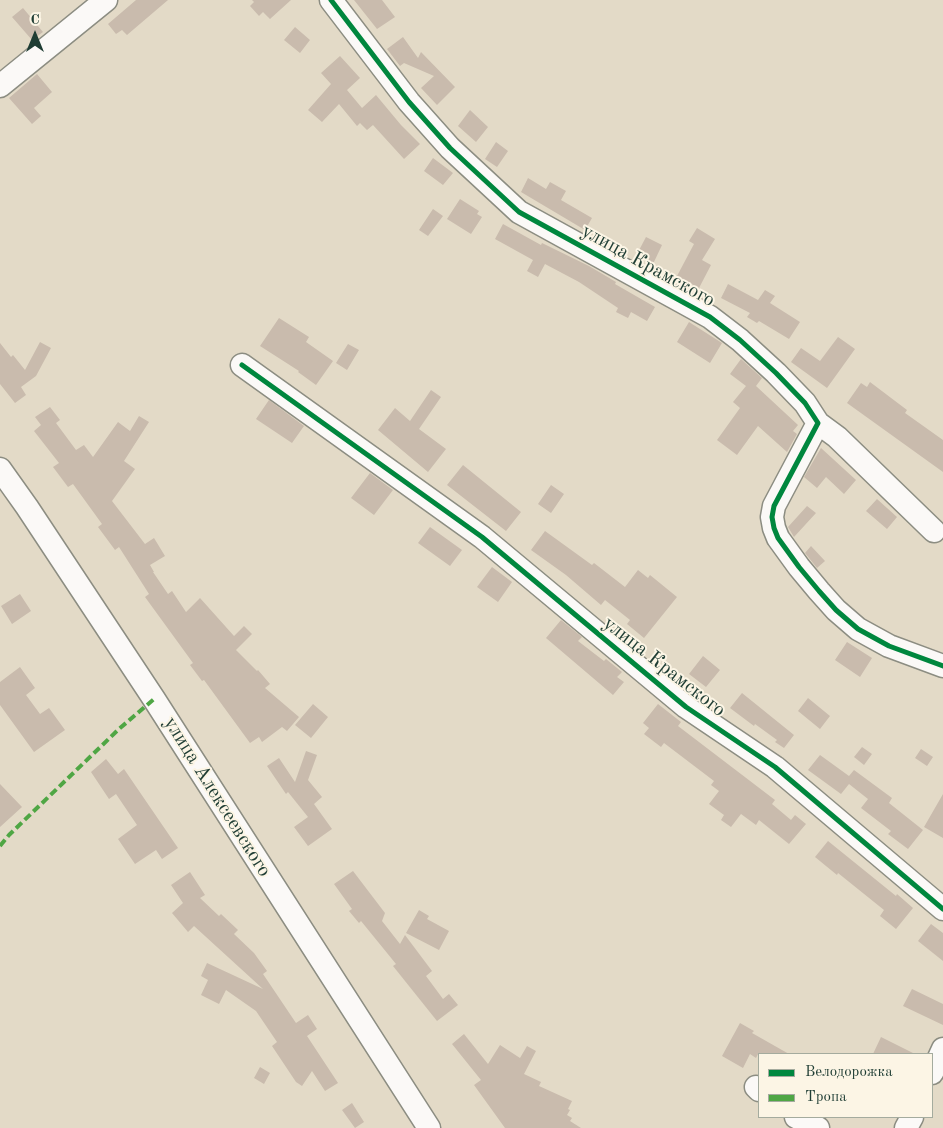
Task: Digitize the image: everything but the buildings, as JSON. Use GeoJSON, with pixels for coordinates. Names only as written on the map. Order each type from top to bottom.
{"type":"FeatureCollection","features":[{"type":"Feature","properties":{"kind":"street"},"geometry":{"type":"LineString","coordinates":[[0,86],[106,0]]}},
{"type":"Feature","properties":{"kind":"street","name":"улица Крамского"},"geometry":{"type":"LineString","coordinates":[[332,0],[409,102],[450,148],[519,212],[710,317],[740,340],[776,373],[804,403],[818,423],[836,437],[934,531]]}},
{"type":"Feature","properties":{"kind":"street","name":"улица Крамского"},"geometry":{"type":"LineString","coordinates":[[242,365],[482,537],[686,707],[775,767],[943,909]]}},
{"type":"Feature","properties":{"kind":"street"},"geometry":{"type":"LineString","coordinates":[[818,423],[774,506],[772,517],[778,538],[819,591],[836,610],[858,629],[889,646],[943,666]]}},
{"type":"Feature","properties":{"kind":"street","name":"улица Алексеевского"},"geometry":{"type":"LineString","coordinates":[[0,469],[154,699],[429,1128]]}},
{"type":"Feature","properties":{"kind":"street"},"geometry":{"type":"LineString","coordinates":[[933,1071],[943,1049]]}},
{"type":"Feature","properties":{"kind":"street"},"geometry":{"type":"LineString","coordinates":[[798,1118],[818,1128]]}},
{"type":"Feature","properties":{"kind":"marked path"},"geometry":{"type":"LineString","coordinates":[[0,846],[9,835],[119,729],[154,699]]}},
{"type":"Feature","properties":{"kind":"cycle path"},"geometry":{"type":"LineString","coordinates":[[331,0],[409,102],[450,148],[519,212],[710,317],[740,340],[805,403],[818,423],[774,506],[772,517],[778,538],[819,591],[836,610],[858,629],[889,646],[943,666]]}},
{"type":"Feature","properties":{"kind":"cycle path"},"geometry":{"type":"LineString","coordinates":[[242,365],[482,537],[686,707],[775,767],[943,909]]}}]}
